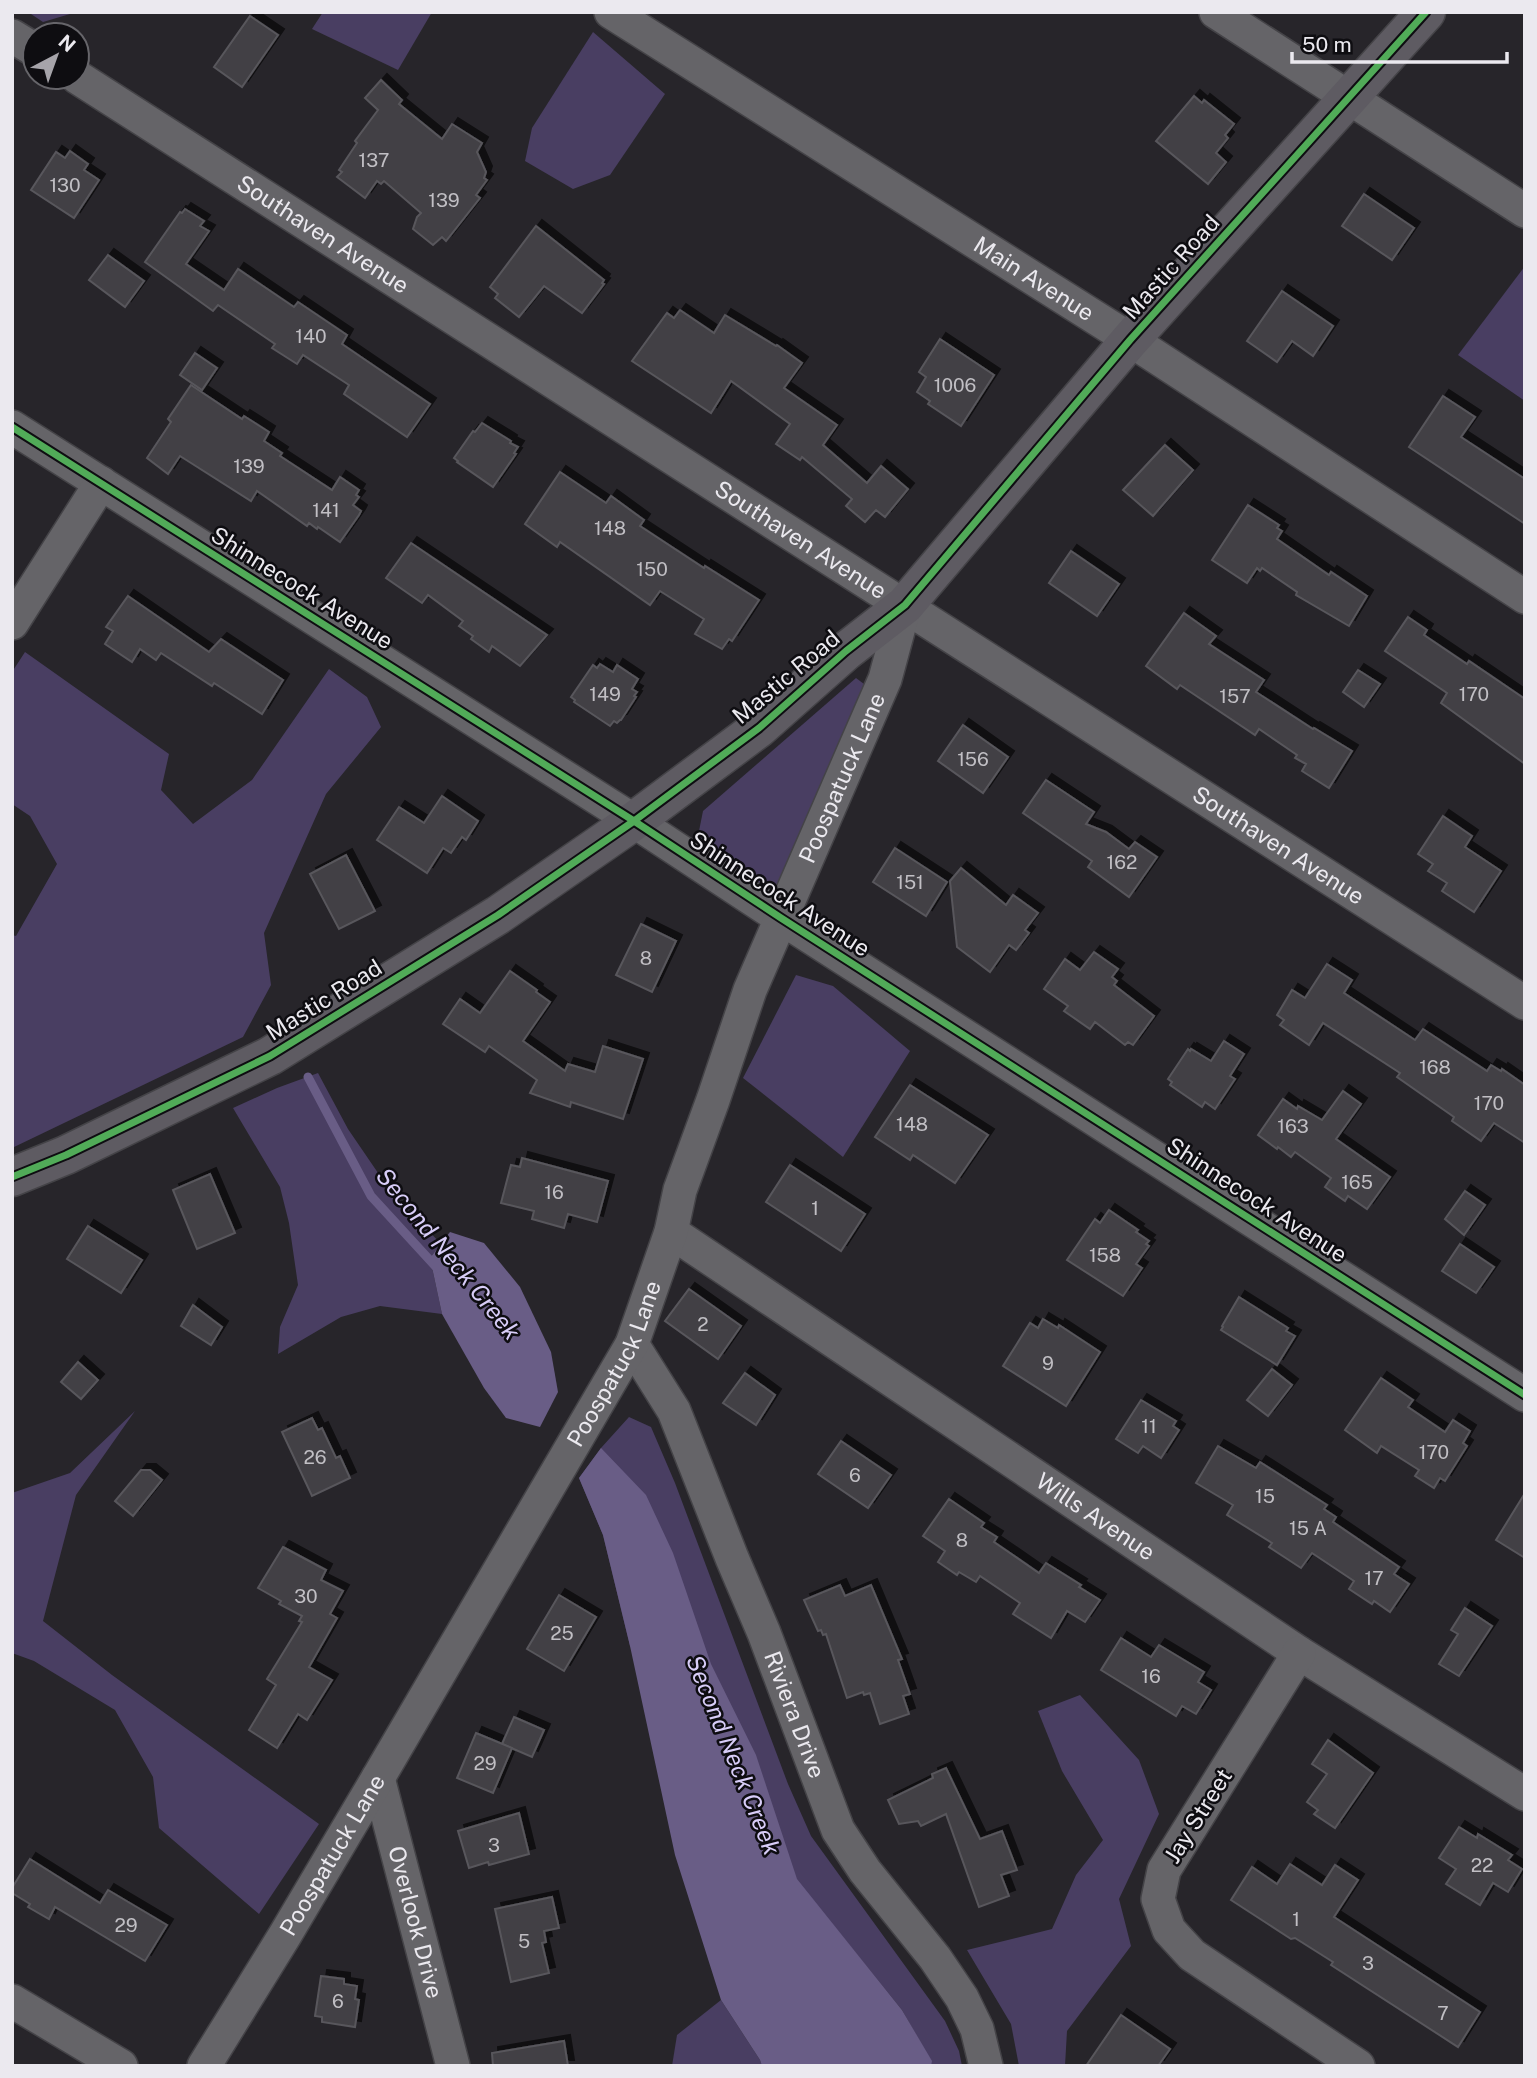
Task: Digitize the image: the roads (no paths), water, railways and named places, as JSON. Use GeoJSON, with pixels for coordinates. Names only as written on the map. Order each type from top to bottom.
{"type":"FeatureCollection","features":[{"type":"Feature","properties":{"kind":"main road","name":"Mastic Road"},"geometry":{"type":"LineString","coordinates":[[12,1177],[66,1155],[270,1056],[498,915],[634,821],[759,727],[846,651],[905,605],[1130,340],[1426,12]]}},
{"type":"Feature","properties":{"kind":"street","name":"Main Avenue"},"geometry":{"type":"LineString","coordinates":[[611,12],[1130,340],[1525,597]]}},
{"type":"Feature","properties":{"kind":"street"},"geometry":{"type":"LineString","coordinates":[[1216,12],[1525,211]]}},
{"type":"Feature","properties":{"kind":"street","name":"Southaven Avenue"},"geometry":{"type":"LineString","coordinates":[[91,86],[1525,1003]]}},
{"type":"Feature","properties":{"kind":"street","name":"Shinnecock Avenue"},"geometry":{"type":"LineString","coordinates":[[12,427],[634,821],[1525,1395]]}},
{"type":"Feature","properties":{"kind":"street"},"geometry":{"type":"LineString","coordinates":[[12,623],[101,483]]}},
{"type":"Feature","properties":{"kind":"street","name":"Poospatuck Lane"},"geometry":{"type":"LineString","coordinates":[[204,2066],[379,1778],[632,1344],[671,1232],[680,1190],[750,990],[885,679],[905,605]]}},
{"type":"Feature","properties":{"kind":"street","name":"Wills Avenue"},"geometry":{"type":"LineString","coordinates":[[671,1232],[1299,1653],[1525,1794]]}},
{"type":"Feature","properties":{"kind":"street","name":"Riviera Drive"},"geometry":{"type":"LineString","coordinates":[[632,1344],[674,1411],[764,1633],[838,1830],[864,1871],[936,1958],[962,1998],[977,2029],[986,2066]]}},
{"type":"Feature","properties":{"kind":"street","name":"Jay Street"},"geometry":{"type":"LineString","coordinates":[[1299,1653],[1164,1870],[1158,1899],[1169,1930],[1192,1955],[1358,2066]]}},
{"type":"Feature","properties":{"kind":"street","name":"Overlook Drive"},"geometry":{"type":"LineString","coordinates":[[379,1778],[453,2066]]}},
{"type":"Feature","properties":{"kind":"street"},"geometry":{"type":"LineString","coordinates":[[12,2001],[121,2066]]}},
{"type":"Feature","properties":{"kind":"water"},"geometry":{"type":"Polygon","coordinates":[[[450,1232],[484,1243],[520,1287],[551,1352],[558,1392],[540,1427],[506,1418],[484,1388],[442,1314],[430,1258],[450,1232]]]}},
{"type":"Feature","properties":{"kind":"water"},"geometry":{"type":"Polygon","coordinates":[[[601,1448],[646,1495],[673,1553],[711,1664],[756,1755],[797,1879],[902,2010],[932,2061],[931,2066],[762,2066],[721,2000],[675,1855],[603,1535],[579,1478],[601,1448]]]}},
{"type":"Feature","properties":{"kind":"waterway","name":"Second Neck Creek"},"geometry":{"type":"LineString","coordinates":[[308,1077],[371,1196],[437,1268]]}}]}
